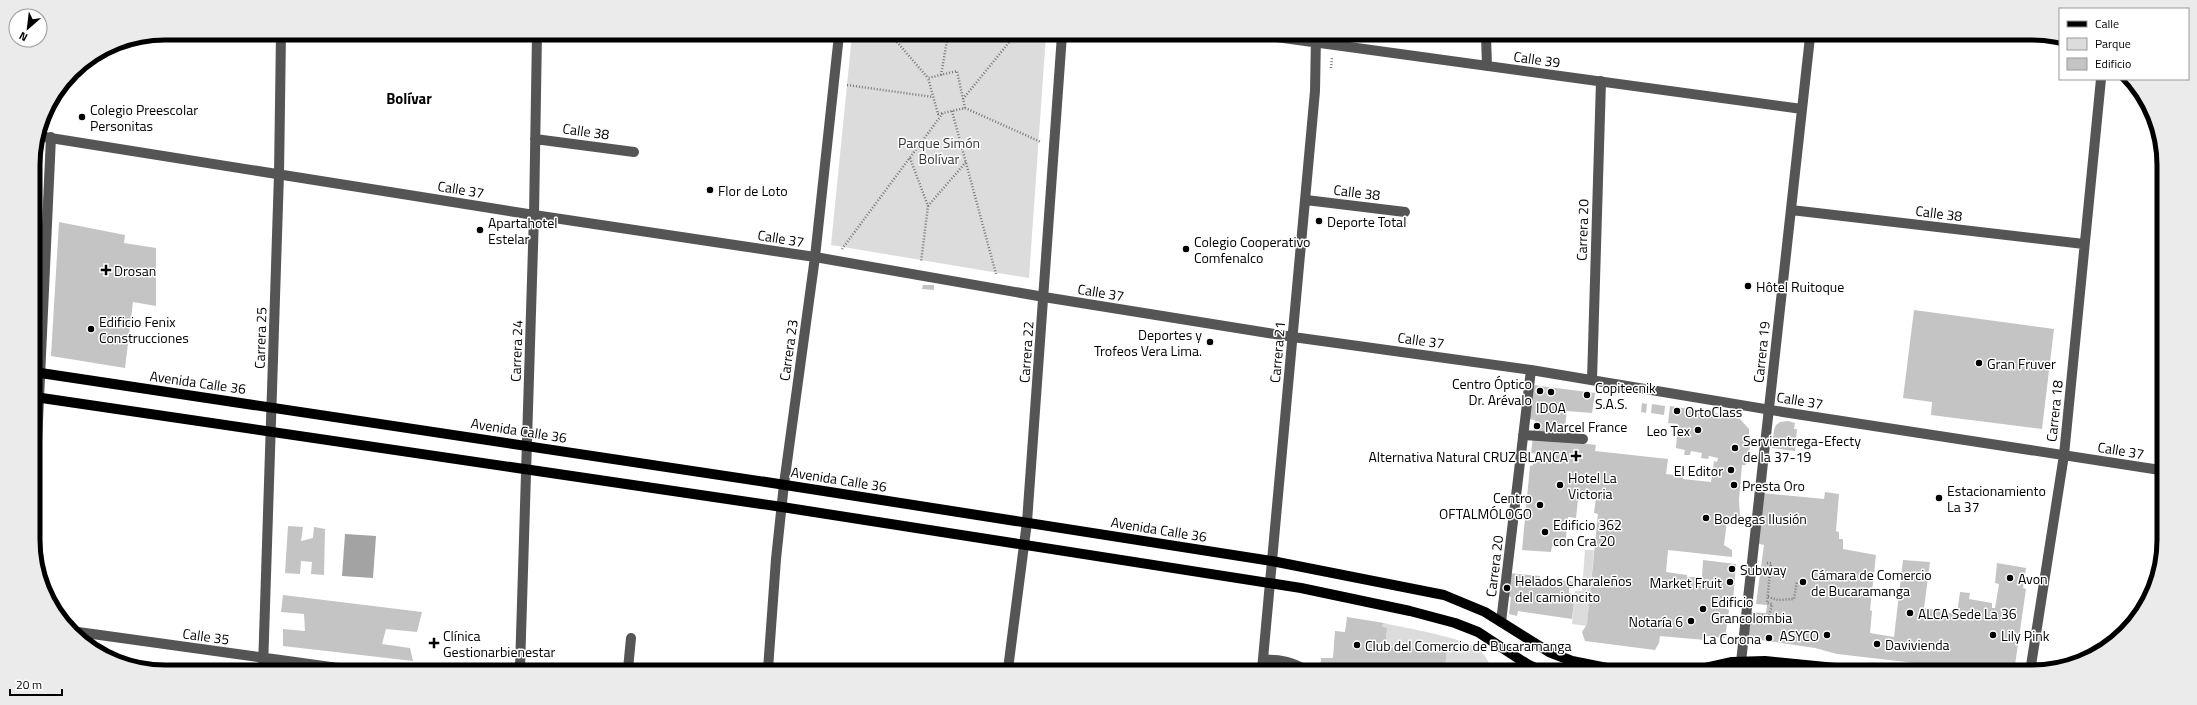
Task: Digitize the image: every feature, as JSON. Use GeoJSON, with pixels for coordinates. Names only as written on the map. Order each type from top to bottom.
{"type":"FeatureCollection","features":[{"type":"Feature","properties":{"kind":"main road","name":"Avenida Calle 36"},"geometry":{"type":"LineString","coordinates":[[40,372],[784,484],[1272,561],[1444,595],[1464,602],[1501,622],[1549,652],[1572,661],[1592,665]]}},
{"type":"Feature","properties":{"kind":"main road"},"geometry":{"type":"LineString","coordinates":[[40,397],[526,469],[1270,583],[1435,617],[1478,632],[1527,664]]}},
{"type":"Feature","properties":{"kind":"main road"},"geometry":{"type":"LineString","coordinates":[[1750,665],[1776,662],[1806,665]]}},
{"type":"Feature","properties":{"kind":"street","name":"Carrera 25"},"geometry":{"type":"LineString","coordinates":[[264,663],[279,174],[280,40]]}},
{"type":"Feature","properties":{"kind":"street","name":"Carrera 24"},"geometry":{"type":"LineString","coordinates":[[520,665],[534,215],[537,40]]}},
{"type":"Feature","properties":{"kind":"street","name":"Carrera 23"},"geometry":{"type":"LineString","coordinates":[[768,665],[784,484],[815,257],[838,40]]}},
{"type":"Feature","properties":{"kind":"street","name":"Carrera 22"},"geometry":{"type":"LineString","coordinates":[[1009,665],[1027,522],[1062,40]]}},
{"type":"Feature","properties":{"kind":"street","name":"Carrera 21"},"geometry":{"type":"LineString","coordinates":[[1263,665],[1306,200],[1316,84],[1317,40]]}},
{"type":"Feature","properties":{"kind":"street","name":"Calle 39"},"geometry":{"type":"LineString","coordinates":[[1323,40],[1487,66],[1802,109]]}},
{"type":"Feature","properties":{"kind":"street"},"geometry":{"type":"LineString","coordinates":[[1486,40],[1487,66]]}},
{"type":"Feature","properties":{"kind":"street","name":"Carrera 19"},"geometry":{"type":"LineString","coordinates":[[1741,665],[1810,40]]}},
{"type":"Feature","properties":{"kind":"street","name":"Carrera 18"},"geometry":{"type":"LineString","coordinates":[[2031,665],[2064,455],[2101,80]]}},
{"type":"Feature","properties":{"kind":"street","name":"Carrera 20"},"geometry":{"type":"LineString","coordinates":[[1592,380],[1601,81]]}},
{"type":"Feature","properties":{"kind":"street","name":"Calle 37"},"geometry":{"type":"LineString","coordinates":[[43,136],[534,215],[815,257],[1044,297],[1293,337],[1531,370],[1768,409],[2157,470]]}},
{"type":"Feature","properties":{"kind":"street"},"geometry":{"type":"LineString","coordinates":[[40,336],[51,137]]}},
{"type":"Feature","properties":{"kind":"street","name":"Calle 38"},"geometry":{"type":"LineString","coordinates":[[535,139],[634,152]]}},
{"type":"Feature","properties":{"kind":"street","name":"Calle 38"},"geometry":{"type":"LineString","coordinates":[[1306,200],[1405,212]]}},
{"type":"Feature","properties":{"kind":"street","name":"Calle 38"},"geometry":{"type":"LineString","coordinates":[[1790,210],[2084,244]]}},
{"type":"Feature","properties":{"kind":"street","name":"Carrera 20"},"geometry":{"type":"LineString","coordinates":[[1501,622],[1531,370]]}},
{"type":"Feature","properties":{"kind":"street"},"geometry":{"type":"LineString","coordinates":[[1523,435],[1583,439]]}},
{"type":"Feature","properties":{"kind":"street","name":"Calle 35"},"geometry":{"type":"LineString","coordinates":[[82,633],[264,663],[294,665]]}},
{"type":"Feature","properties":{"kind":"street"},"geometry":{"type":"LineString","coordinates":[[628,665],[631,638]]}},
{"type":"Feature","properties":{"kind":"street"},"geometry":{"type":"LineString","coordinates":[[1263,665],[1276,659],[1297,665]]}},
{"type":"Feature","properties":{"kind":"path"},"geometry":{"type":"LineString","coordinates":[[895,40],[928,78],[938,114],[965,108],[1054,148]]}},
{"type":"Feature","properties":{"kind":"path"},"geometry":{"type":"LineString","coordinates":[[941,75],[947,40]]}},
{"type":"Feature","properties":{"kind":"path"},"geometry":{"type":"LineString","coordinates":[[963,100],[1011,40]]}},
{"type":"Feature","properties":{"kind":"path"},"geometry":{"type":"LineString","coordinates":[[928,78],[957,71],[965,108]]}},
{"type":"Feature","properties":{"kind":"path"},"geometry":{"type":"LineString","coordinates":[[834,83],[933,97]]}},
{"type":"Feature","properties":{"kind":"path"},"geometry":{"type":"LineString","coordinates":[[952,111],[1000,289]]}},
{"type":"Feature","properties":{"kind":"path"},"geometry":{"type":"LineString","coordinates":[[833,260],[943,113]]}},
{"type":"Feature","properties":{"kind":"path"},"geometry":{"type":"LineString","coordinates":[[910,158],[928,206],[919,275]]}},
{"type":"Feature","properties":{"kind":"path"},"geometry":{"type":"LineString","coordinates":[[928,206],[966,162]]}},
{"type":"Feature","properties":{"kind":"path"},"geometry":{"type":"LineString","coordinates":[[1769,617],[1772,604],[1767,603],[1771,563]]}},
{"type":"Feature","properties":{"kind":"path"},"geometry":{"type":"LineString","coordinates":[[1768,597],[1778,600],[1794,599],[1797,581]]}},
{"type":"Feature","properties":{"kind":"green space","name":"Parque Simón Bolívar"},"geometry":{"type":"Polygon","coordinates":[[[852,40],[1046,40],[1029,278],[831,245],[852,40]]]}},
{"type":"Feature","properties":{"kind":"green space"},"geometry":{"type":"Polygon","coordinates":[[[1585,550],[1594,550],[1587,626],[1572,624],[1575,591],[1582,591],[1585,550]]]}},
{"type":"Feature","properties":{"kind":"green space"},"geometry":{"type":"Polygon","coordinates":[[[1384,623],[1460,641],[1479,650],[1490,665],[1445,665],[1447,651],[1380,647],[1380,642],[1386,642],[1387,628],[1382,626],[1384,623]]]}},
{"type":"Feature","properties":{"kind":"shaded area"},"geometry":{"type":"Polygon","coordinates":[[[345,534],[376,536],[373,578],[342,576],[345,534]]]}},
{"type":"Feature","properties":{"kind":"building"},"geometry":{"type":"Polygon","coordinates":[[[59,222],[125,235],[124,243],[156,248],[156,306],[133,302],[125,368],[51,356],[59,222]]]}},
{"type":"Feature","properties":{"kind":"building"},"geometry":{"type":"Polygon","coordinates":[[[923,285],[934,285],[934,290],[922,289],[923,285]]]}},
{"type":"Feature","properties":{"kind":"building","name":"Gran Fruver"},"geometry":{"type":"Polygon","coordinates":[[[1914,310],[2054,329],[2042,429],[1931,415],[1932,402],[1903,398],[1914,310]]]}},
{"type":"Feature","properties":{"kind":"building"},"geometry":{"type":"Polygon","coordinates":[[[1533,385],[1595,393],[1592,413],[1567,411],[1565,427],[1554,426],[1553,441],[1596,445],[1595,451],[1668,459],[1666,474],[1683,476],[1683,479],[1711,482],[1714,461],[1717,462],[1718,458],[1709,456],[1708,459],[1701,458],[1702,453],[1691,451],[1690,455],[1684,455],[1685,450],[1676,448],[1678,424],[1668,423],[1670,406],[1721,414],[1740,419],[1749,429],[1749,438],[1752,438],[1746,465],[1742,465],[1739,500],[1740,516],[1727,521],[1724,545],[1732,550],[1732,557],[1668,550],[1666,572],[1687,575],[1687,577],[1702,577],[1703,560],[1736,564],[1733,601],[1726,600],[1725,608],[1729,610],[1725,638],[1705,636],[1705,640],[1660,636],[1659,643],[1655,650],[1585,641],[1582,632],[1587,624],[1598,514],[1594,513],[1596,497],[1592,496],[1591,500],[1578,500],[1576,518],[1568,517],[1565,547],[1552,546],[1551,552],[1522,550],[1530,466],[1533,465],[1534,458],[1539,458],[1538,454],[1531,453],[1535,420],[1529,419],[1533,385]]]}},
{"type":"Feature","properties":{"kind":"building"},"geometry":{"type":"Polygon","coordinates":[[[1642,403],[1647,404],[1646,413],[1641,412],[1642,403]]]}},
{"type":"Feature","properties":{"kind":"building"},"geometry":{"type":"Polygon","coordinates":[[[1652,404],[1665,406],[1664,415],[1651,413],[1652,404]]]}},
{"type":"Feature","properties":{"kind":"building"},"geometry":{"type":"Polygon","coordinates":[[[1788,421],[1795,423],[1794,429],[1797,429],[1795,451],[1772,448],[1776,425],[1780,422],[1788,421]]]}},
{"type":"Feature","properties":{"kind":"building"},"geometry":{"type":"Polygon","coordinates":[[[1825,492],[1839,494],[1836,531],[1839,532],[1839,539],[1843,539],[1843,549],[1876,555],[1870,610],[1872,611],[1870,633],[1894,637],[1903,560],[1930,562],[1924,608],[1957,614],[1960,592],[1970,593],[1969,599],[1992,603],[1992,608],[1995,608],[1999,584],[1995,583],[1997,563],[2026,568],[2023,588],[2026,589],[2015,665],[1932,665],[1837,654],[1815,648],[1747,638],[1750,612],[1766,613],[1767,605],[1756,604],[1764,545],[1756,543],[1761,493],[1824,499],[1825,492]]]}},
{"type":"Feature","properties":{"kind":"building"},"geometry":{"type":"Polygon","coordinates":[[[288,526],[303,527],[301,541],[313,538],[314,527],[325,529],[324,575],[311,574],[312,562],[301,561],[300,574],[285,573],[288,526]]]}},
{"type":"Feature","properties":{"kind":"building"},"geometry":{"type":"Polygon","coordinates":[[[1509,573],[1540,576],[1540,583],[1552,584],[1554,579],[1575,582],[1574,588],[1569,588],[1569,593],[1575,594],[1572,619],[1518,611],[1517,616],[1509,614],[1511,597],[1507,596],[1509,573]]]}},
{"type":"Feature","properties":{"kind":"building"},"geometry":{"type":"Polygon","coordinates":[[[283,595],[422,612],[417,632],[386,629],[382,644],[410,648],[413,661],[283,646],[283,629],[305,631],[304,614],[281,612],[283,595]]]}},
{"type":"Feature","properties":{"kind":"building","name":"Club del Comercio de Bucaramanga"},"geometry":{"type":"Polygon","coordinates":[[[1347,617],[1384,623],[1382,626],[1387,628],[1386,643],[1380,642],[1380,647],[1447,651],[1445,665],[1320,665],[1321,658],[1333,658],[1335,631],[1345,632],[1347,617]]]}},
{"type":"Feature","properties":{"kind":"place","name":"Colegio Preescolar Personitas"},"geometry":{"type":"Point","coordinates":[82,117]}},
{"type":"Feature","properties":{"kind":"place","name":"Flor de Loto"},"geometry":{"type":"Point","coordinates":[710,190]}},
{"type":"Feature","properties":{"kind":"place","name":"Deporte Total"},"geometry":{"type":"Point","coordinates":[1319,221]}},
{"type":"Feature","properties":{"kind":"place","name":"Apartahotel Estelar"},"geometry":{"type":"Point","coordinates":[480,230]}},
{"type":"Feature","properties":{"kind":"place","name":"Colegio Cooperativo Comfenalco"},"geometry":{"type":"Point","coordinates":[1186,249]}},
{"type":"Feature","properties":{"kind":"place","name":"Drosan"},"geometry":{"type":"Point","coordinates":[106,270]}},
{"type":"Feature","properties":{"kind":"place","name":"Hôtel Ruitoque"},"geometry":{"type":"Point","coordinates":[1748,286]}},
{"type":"Feature","properties":{"kind":"place","name":"Edificio Fenix Construcciones"},"geometry":{"type":"Point","coordinates":[91,329]}},
{"type":"Feature","properties":{"kind":"place","name":"Deportes y Trofeos Vera Lima."},"geometry":{"type":"Point","coordinates":[1210,342]}},
{"type":"Feature","properties":{"kind":"place","name":"Gran Fruver"},"geometry":{"type":"Point","coordinates":[1979,363]}},
{"type":"Feature","properties":{"kind":"place","name":"Centro Óptico Dr. Arévalo"},"geometry":{"type":"Point","coordinates":[1540,391]}},
{"type":"Feature","properties":{"kind":"place","name":"IDOA"},"geometry":{"type":"Point","coordinates":[1551,392]}},
{"type":"Feature","properties":{"kind":"place","name":"Copitecnik S.A.S."},"geometry":{"type":"Point","coordinates":[1587,395]}},
{"type":"Feature","properties":{"kind":"place","name":"OrtoClass"},"geometry":{"type":"Point","coordinates":[1677,411]}},
{"type":"Feature","properties":{"kind":"place","name":"Marcel France"},"geometry":{"type":"Point","coordinates":[1537,426]}},
{"type":"Feature","properties":{"kind":"place","name":"Leo Tex"},"geometry":{"type":"Point","coordinates":[1698,430]}},
{"type":"Feature","properties":{"kind":"place","name":"Servientrega-Efecty de la 37-19"},"geometry":{"type":"Point","coordinates":[1735,448]}},
{"type":"Feature","properties":{"kind":"place","name":"Alternativa Natural CRUZ BLANCA"},"geometry":{"type":"Point","coordinates":[1576,456]}},
{"type":"Feature","properties":{"kind":"place","name":"El Editor"},"geometry":{"type":"Point","coordinates":[1731,470]}},
{"type":"Feature","properties":{"kind":"place","name":"Hotel La Victoria"},"geometry":{"type":"Point","coordinates":[1560,485]}},
{"type":"Feature","properties":{"kind":"place","name":"Presta Oro"},"geometry":{"type":"Point","coordinates":[1734,485]}},
{"type":"Feature","properties":{"kind":"place","name":"Estacionamiento La 37"},"geometry":{"type":"Point","coordinates":[1939,498]}},
{"type":"Feature","properties":{"kind":"place","name":"Centro OFTALMÓLOGO"},"geometry":{"type":"Point","coordinates":[1540,505]}},
{"type":"Feature","properties":{"kind":"place","name":"Bodegas Ilusión"},"geometry":{"type":"Point","coordinates":[1706,518]}},
{"type":"Feature","properties":{"kind":"place","name":"Edificio 362 con Cra 20"},"geometry":{"type":"Point","coordinates":[1545,532]}},
{"type":"Feature","properties":{"kind":"place","name":"Subway"},"geometry":{"type":"Point","coordinates":[1732,569]}},
{"type":"Feature","properties":{"kind":"place","name":"Avon"},"geometry":{"type":"Point","coordinates":[2010,578]}},
{"type":"Feature","properties":{"kind":"place","name":"Market Fruit"},"geometry":{"type":"Point","coordinates":[1730,582]}},
{"type":"Feature","properties":{"kind":"place","name":"Cámara de Comercio de Bucaramanga"},"geometry":{"type":"Point","coordinates":[1803,582]}},
{"type":"Feature","properties":{"kind":"place","name":"Helados Charaleños del camioncito"},"geometry":{"type":"Point","coordinates":[1507,588]}},
{"type":"Feature","properties":{"kind":"place","name":"Edificio Grancolombia"},"geometry":{"type":"Point","coordinates":[1703,609]}},
{"type":"Feature","properties":{"kind":"place","name":"ALCA Sede La 36"},"geometry":{"type":"Point","coordinates":[1910,613]}},
{"type":"Feature","properties":{"kind":"place","name":"Notaría 6"},"geometry":{"type":"Point","coordinates":[1691,621]}},
{"type":"Feature","properties":{"kind":"place","name":"ASYCO"},"geometry":{"type":"Point","coordinates":[1827,635]}},
{"type":"Feature","properties":{"kind":"place","name":"Lily Pink"},"geometry":{"type":"Point","coordinates":[1993,635]}},
{"type":"Feature","properties":{"kind":"place","name":"La Corona"},"geometry":{"type":"Point","coordinates":[1769,638]}},
{"type":"Feature","properties":{"kind":"place","name":"Clínica Gestionarbienestar"},"geometry":{"type":"Point","coordinates":[434,643]}},
{"type":"Feature","properties":{"kind":"place","name":"Davivienda"},"geometry":{"type":"Point","coordinates":[1877,644]}},
{"type":"Feature","properties":{"kind":"place","name":"Club del Comercio de Bucaramanga"},"geometry":{"type":"Point","coordinates":[1357,645]}},
{"type":"Feature","properties":{"kind":"district","name":"Bolívar"},"geometry":{"type":"Point","coordinates":[409,98]}}]}
